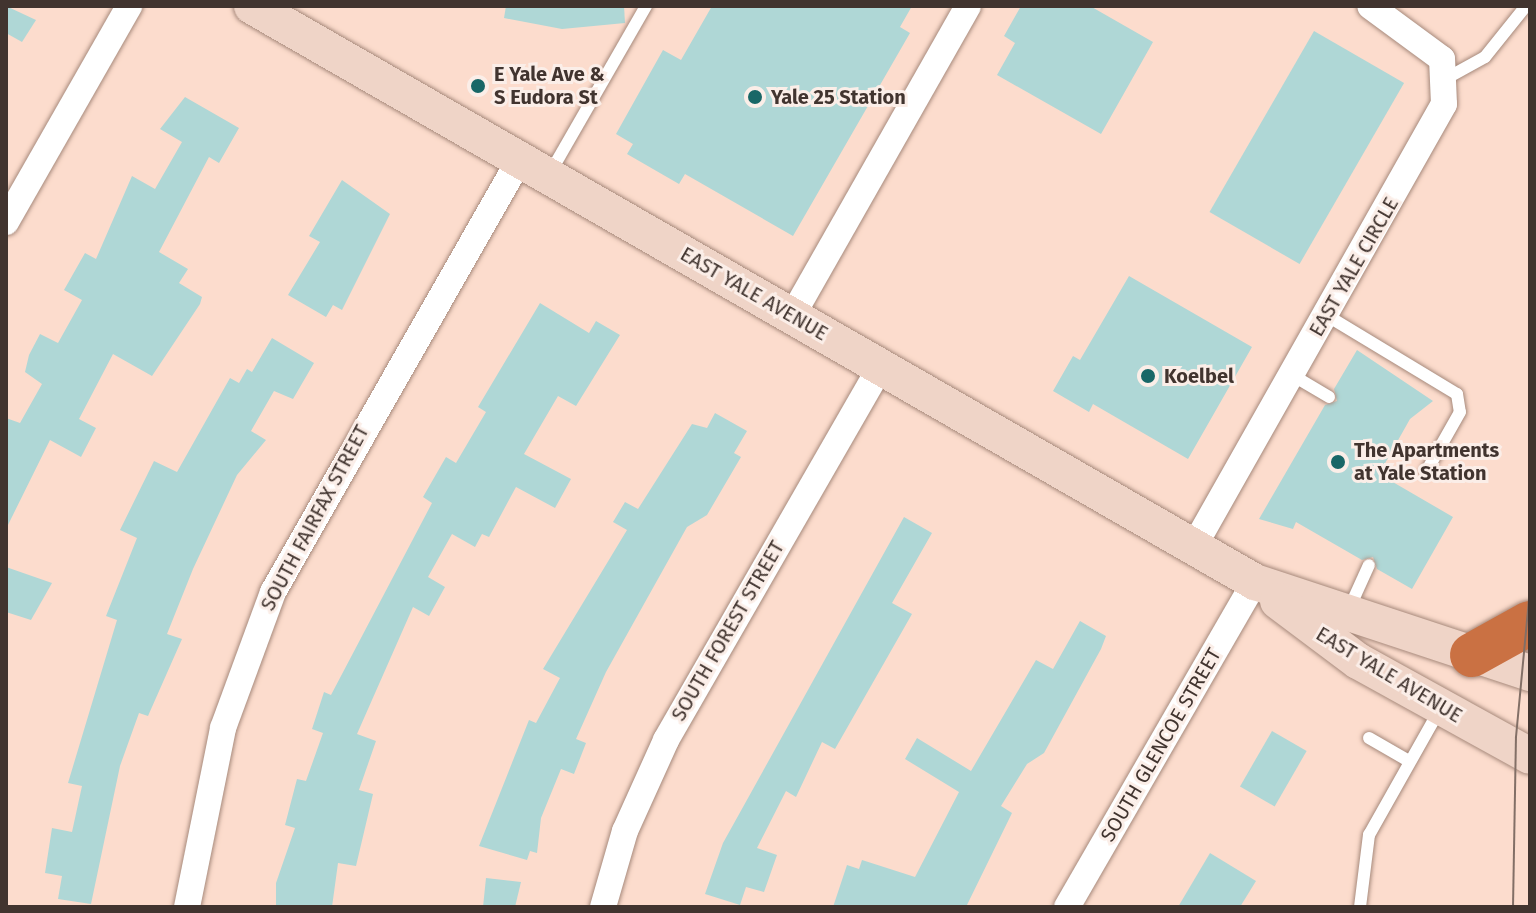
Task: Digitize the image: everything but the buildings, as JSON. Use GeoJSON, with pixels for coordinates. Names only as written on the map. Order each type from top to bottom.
{"type":"FeatureCollection","features":[{"type":"Feature","properties":{"kind":"highway"},"geometry":{"type":"LineString","coordinates":[[1472,655],[1530,623]]}},
{"type":"Feature","properties":{"kind":"main road","name":"EAST YALE AVENUE"},"geometry":{"type":"LineString","coordinates":[[252,6],[1255,582],[1346,615],[1530,673]]}},
{"type":"Feature","properties":{"kind":"main road","name":"EAST YALE AVENUE"},"geometry":{"type":"LineString","coordinates":[[1255,582],[1330,642],[1440,708],[1530,756]]}},
{"type":"Feature","properties":{"kind":"street"},"geometry":{"type":"LineString","coordinates":[[6,222],[129,6]]}},
{"type":"Feature","properties":{"kind":"street"},"geometry":{"type":"LineString","coordinates":[[792,316],[968,6]]}},
{"type":"Feature","properties":{"kind":"street"},"geometry":{"type":"LineString","coordinates":[[1371,6],[1428,43],[1447,78]]}},
{"type":"Feature","properties":{"kind":"street","name":"EAST YALE CIRCLE"},"geometry":{"type":"LineString","coordinates":[[1193,548],[1435,126],[1447,78]]}},
{"type":"Feature","properties":{"kind":"street","name":"SOUTH FAIRFAX STREET"},"geometry":{"type":"LineString","coordinates":[[187,907],[220,741],[273,592],[534,167]]}},
{"type":"Feature","properties":{"kind":"street","name":"SOUTH FOREST STREET"},"geometry":{"type":"LineString","coordinates":[[603,907],[625,831],[666,740],[880,368]]}},
{"type":"Feature","properties":{"kind":"street","name":"SOUTH GLENCOE STREET"},"geometry":{"type":"LineString","coordinates":[[1067,907],[1255,582]]}},
{"type":"Feature","properties":{"kind":"lane"},"geometry":{"type":"LineString","coordinates":[[534,167],[646,6]]}},
{"type":"Feature","properties":{"kind":"lane"},"geometry":{"type":"LineString","coordinates":[[1447,78],[1485,57],[1526,6]]}},
{"type":"Feature","properties":{"kind":"lane"},"geometry":{"type":"LineString","coordinates":[[1326,315],[1457,394],[1460,412],[1426,472]]}},
{"type":"Feature","properties":{"kind":"lane"},"geometry":{"type":"LineString","coordinates":[[1292,375],[1329,397]]}},
{"type":"Feature","properties":{"kind":"lane"},"geometry":{"type":"LineString","coordinates":[[1346,615],[1369,565]]}},
{"type":"Feature","properties":{"kind":"lane"},"geometry":{"type":"LineString","coordinates":[[1360,907],[1365,844],[1440,708]]}},
{"type":"Feature","properties":{"kind":"lane"},"geometry":{"type":"LineString","coordinates":[[1369,738],[1409,761]]}},
{"type":"Feature","properties":{"kind":"tram line"},"geometry":{"type":"LineString","coordinates":[[1513,907],[1516,737],[1530,588]]}},
{"type":"Feature","properties":{"kind":"place","name":"E Yale Ave & S Eudora St"},"geometry":{"type":"Point","coordinates":[478,86]}},
{"type":"Feature","properties":{"kind":"place","name":"Yale 25 Station"},"geometry":{"type":"Point","coordinates":[755,97]}},
{"type":"Feature","properties":{"kind":"place","name":"Koelbel"},"geometry":{"type":"Point","coordinates":[1148,376]}},
{"type":"Feature","properties":{"kind":"place","name":"The Apartments at Yale Station"},"geometry":{"type":"Point","coordinates":[1338,462]}}]}
